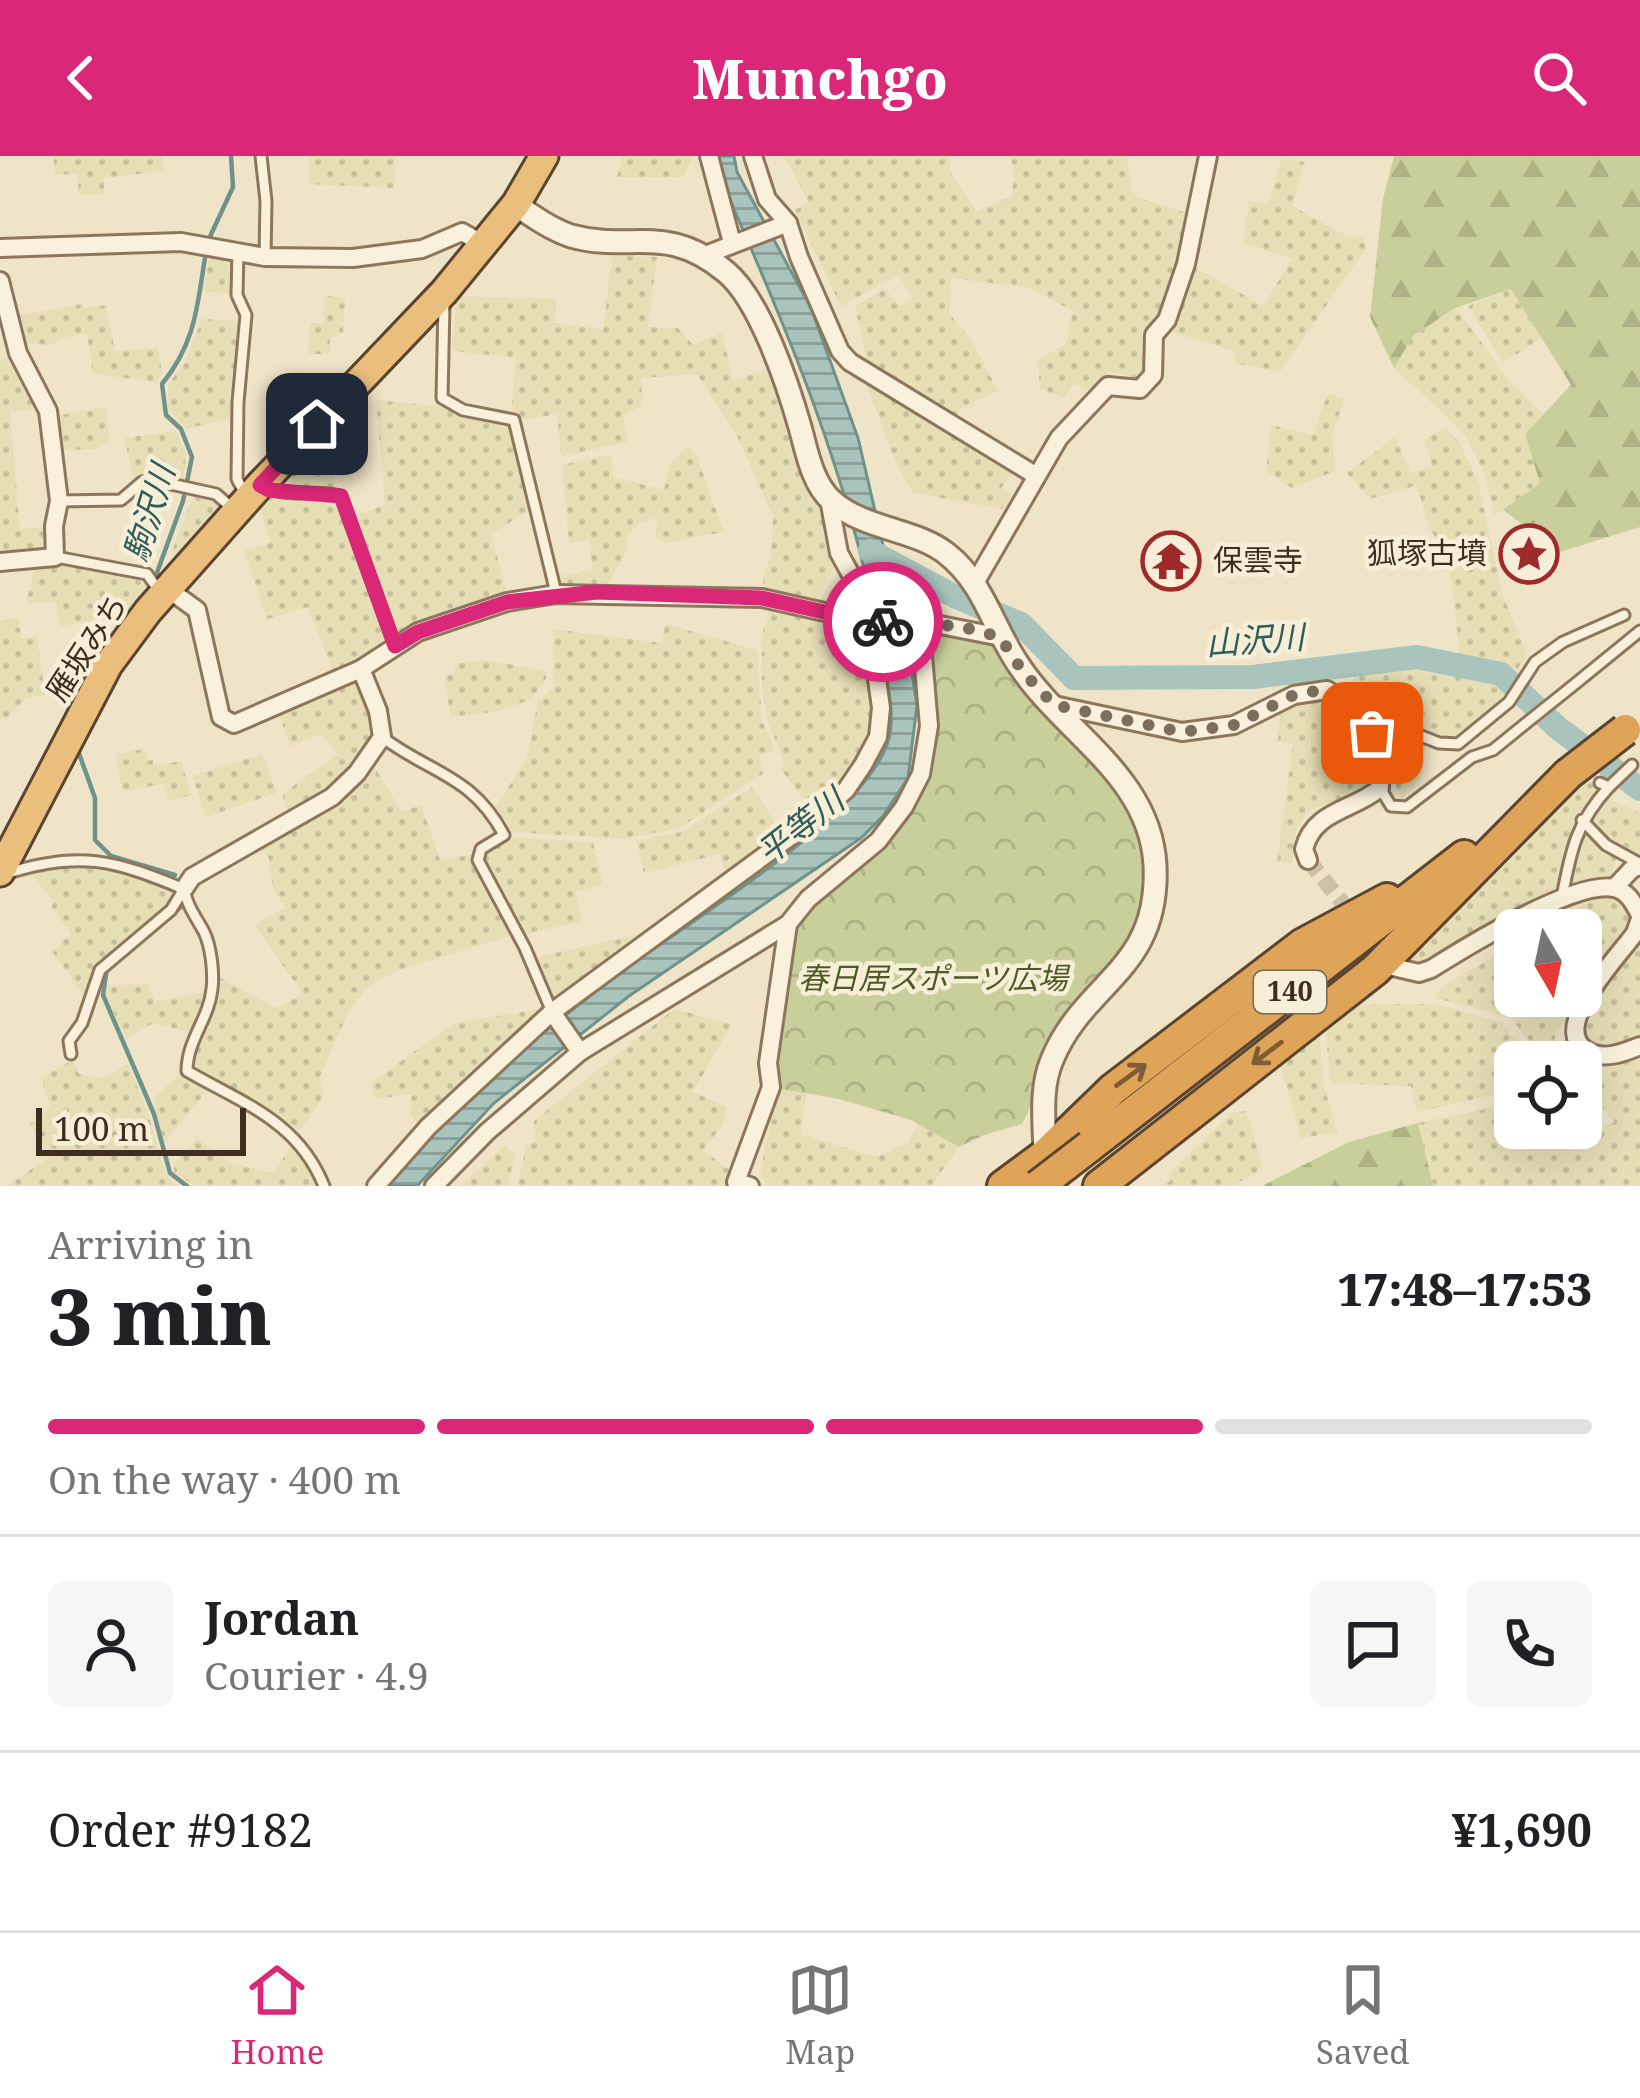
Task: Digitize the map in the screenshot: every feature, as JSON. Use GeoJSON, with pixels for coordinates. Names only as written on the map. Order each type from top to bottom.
{"type":"FeatureCollection","features":[{"type":"Feature","properties":{"kind":"highway","name":"雁坂みち"},"geometry":{"type":"LineString","coordinates":[[0,874],[108,665],[157,584],[248,498],[444,292],[517,204],[544,156]]}},
{"type":"Feature","properties":{"kind":"highway","name":"140"},"geometry":{"type":"LineString","coordinates":[[1030,1178],[1090,1146],[1633,724]]}},
{"type":"Feature","properties":{"kind":"highway"},"geometry":{"type":"LineString","coordinates":[[1099,1186],[1375,970],[1568,774]]}},
{"type":"Feature","properties":{"kind":"highway"},"geometry":{"type":"LineString","coordinates":[[1030,1178],[1112,1089],[1303,944],[1489,837]]}},
{"type":"Feature","properties":{"kind":"street"},"geometry":{"type":"LineString","coordinates":[[709,156],[736,242]]}},
{"type":"Feature","properties":{"kind":"street"},"geometry":{"type":"LineString","coordinates":[[753,156],[767,199],[799,257],[840,351],[850,362],[1035,475]]}},
{"type":"Feature","properties":{"kind":"street"},"geometry":{"type":"LineString","coordinates":[[981,592],[1035,475],[1060,438],[1108,386],[1140,389],[1153,375],[1154,335],[1167,320],[1186,264],[1208,156]]}},
{"type":"Feature","properties":{"kind":"street"},"geometry":{"type":"LineString","coordinates":[[376,1186],[428,1127],[552,1012],[846,790],[878,737],[881,708],[860,591],[838,553],[829,499],[811,467],[780,370],[746,298],[731,276],[703,256],[665,240],[569,236],[517,204]]}},
{"type":"Feature","properties":{"kind":"street"},"geometry":{"type":"LineString","coordinates":[[703,256],[782,224]]}},
{"type":"Feature","properties":{"kind":"street"},"geometry":{"type":"LineString","coordinates":[[0,248],[181,242],[265,257],[353,258],[422,249],[462,232],[485,245]]}},
{"type":"Feature","properties":{"kind":"street"},"geometry":{"type":"LineString","coordinates":[[0,281],[18,353],[48,411],[59,502],[55,557],[0,562]]}},
{"type":"Feature","properties":{"kind":"street"},"geometry":{"type":"LineString","coordinates":[[829,499],[854,516],[944,550],[981,592],[1023,672],[1107,760],[1148,825],[1155,893],[1144,938],[1072,1025],[1052,1058],[1030,1178]]}},
{"type":"Feature","properties":{"kind":"street"},"geometry":{"type":"LineString","coordinates":[[157,584],[197,610],[221,717],[234,724],[361,669],[418,632],[507,602],[556,594],[762,598],[869,622],[920,621],[999,633]]}},
{"type":"Feature","properties":{"kind":"street"},"geometry":{"type":"LineString","coordinates":[[434,1186],[487,1132],[580,1052],[788,924],[808,899],[878,841],[921,774],[929,726],[920,621]]}},
{"type":"Feature","properties":{"kind":"street"},"geometry":{"type":"LineString","coordinates":[[184,889],[192,877],[332,797],[357,773],[382,737],[378,711],[361,669]]}},
{"type":"Feature","properties":{"kind":"street"},"geometry":{"type":"LineString","coordinates":[[1054,705],[1182,732],[1234,725],[1294,695],[1327,689],[1354,710],[1377,744],[1380,788],[1364,802],[1315,825],[1304,849],[1308,860]]}},
{"type":"Feature","properties":{"kind":"street"},"geometry":{"type":"LineString","coordinates":[[1614,888],[1640,865]]}},
{"type":"Feature","properties":{"kind":"street"},"geometry":{"type":"LineString","coordinates":[[1393,967],[1419,974],[1483,937],[1561,901],[1614,888],[1628,895],[1640,917],[1635,934],[1579,1009],[1573,1027],[1575,1040],[1601,1056],[1640,1046]]}},
{"type":"Feature","properties":{"kind":"street"},"geometry":{"type":"LineString","coordinates":[[750,1186],[736,1182],[771,1087],[768,1063],[788,924]]}},
{"type":"Feature","properties":{"kind":"street"},"geometry":{"type":"LineString","coordinates":[[552,1012],[580,1052]]}},
{"type":"Feature","properties":{"kind":"lane"},"geometry":{"type":"LineString","coordinates":[[261,156],[265,257]]}},
{"type":"Feature","properties":{"kind":"lane"},"geometry":{"type":"LineString","coordinates":[[238,252],[237,295],[245,315],[237,479],[248,498]]}},
{"type":"Feature","properties":{"kind":"lane"},"geometry":{"type":"LineString","coordinates":[[444,292],[442,398],[464,410],[514,420],[556,594]]}},
{"type":"Feature","properties":{"kind":"lane"},"geometry":{"type":"LineString","coordinates":[[59,502],[121,500],[142,482],[248,498],[269,490],[341,496],[395,646]]}},
{"type":"Feature","properties":{"kind":"lane"},"geometry":{"type":"LineString","coordinates":[[55,557],[157,584]]}},
{"type":"Feature","properties":{"kind":"lane"},"geometry":{"type":"LineString","coordinates":[[1354,710],[1439,743],[1458,744],[1509,701],[1534,662],[1563,642],[1624,615]]}},
{"type":"Feature","properties":{"kind":"lane"},"geometry":{"type":"LineString","coordinates":[[1380,788],[1390,806],[1408,807],[1472,757],[1493,751],[1640,631]]}},
{"type":"Feature","properties":{"kind":"lane"},"geometry":{"type":"LineString","coordinates":[[382,737],[453,777],[490,808],[504,835],[481,849],[478,860],[552,1012]]}},
{"type":"Feature","properties":{"kind":"lane"},"geometry":{"type":"LineString","coordinates":[[1561,901],[1582,820],[1605,785],[1632,765]]}},
{"type":"Feature","properties":{"kind":"lane"},"geometry":{"type":"LineString","coordinates":[[1582,820],[1606,845],[1640,865]]}},
{"type":"Feature","properties":{"kind":"lane"},"geometry":{"type":"LineString","coordinates":[[0,874],[57,861],[104,860],[184,889]]}},
{"type":"Feature","properties":{"kind":"lane"},"geometry":{"type":"LineString","coordinates":[[71,1054],[69,1041],[97,989],[100,970],[171,910],[184,889]]}},
{"type":"Feature","properties":{"kind":"lane"},"geometry":{"type":"LineString","coordinates":[[184,889],[207,937],[213,987],[187,1049],[187,1071],[291,1132],[313,1160],[323,1186]]}},
{"type":"Feature","properties":{"kind":"shaded area"},"geometry":{"type":"Polygon","coordinates":[[[53,156],[162,156],[164,171],[104,178],[104,194],[79,195],[77,174],[55,175],[53,156]]]}},
{"type":"Feature","properties":{"kind":"shaded area"},"geometry":{"type":"Polygon","coordinates":[[[309,156],[395,156],[394,188],[309,184],[309,156]]]}},
{"type":"Feature","properties":{"kind":"shaded area"},"geometry":{"type":"Polygon","coordinates":[[[623,156],[693,156],[684,177],[617,177],[623,156]]]}},
{"type":"Feature","properties":{"kind":"shaded area"},"geometry":{"type":"Polygon","coordinates":[[[784,156],[949,156],[951,173],[976,211],[1012,196],[1010,156],[1127,156],[1131,191],[1190,214],[1148,372],[1141,379],[1110,371],[1094,392],[1074,384],[1064,398],[1040,389],[1038,360],[1066,344],[1073,311],[1029,288],[951,278],[949,313],[972,341],[998,391],[961,408],[955,416],[925,401],[868,366],[855,306],[885,289],[900,306],[913,298],[898,275],[841,306],[795,210],[809,202],[784,156]]]}},
{"type":"Feature","properties":{"kind":"shaded area"},"geometry":{"type":"Polygon","coordinates":[[[1282,158],[1305,162],[1292,206],[1349,237],[1363,236],[1366,248],[1280,372],[1235,363],[1234,351],[1168,331],[1188,270],[1195,267],[1263,306],[1292,259],[1243,243],[1249,201],[1269,203],[1282,158]]]}},
{"type":"Feature","properties":{"kind":"shaded area"},"geometry":{"type":"Polygon","coordinates":[[[210,253],[233,257],[233,294],[203,291],[210,253]]]}},
{"type":"Feature","properties":{"kind":"shaded area"},"geometry":{"type":"Polygon","coordinates":[[[612,256],[657,257],[648,327],[678,328],[693,345],[722,332],[733,380],[769,369],[782,396],[797,461],[824,507],[835,566],[813,603],[765,594],[763,577],[771,555],[773,516],[738,438],[697,374],[642,378],[641,407],[623,415],[628,442],[561,456],[557,414],[523,420],[511,415],[516,358],[452,351],[456,296],[556,299],[555,323],[603,329],[612,256]]]}},
{"type":"Feature","properties":{"kind":"shaded area"},"geometry":{"type":"Polygon","coordinates":[[[1511,289],[1542,338],[1503,363],[1468,306],[1511,289]]]}},
{"type":"Feature","properties":{"kind":"shaded area"},"geometry":{"type":"Polygon","coordinates":[[[324,295],[345,298],[343,333],[330,339],[330,354],[308,354],[310,323],[324,323],[324,295]]]}},
{"type":"Feature","properties":{"kind":"shaded area"},"geometry":{"type":"Polygon","coordinates":[[[83,304],[84,308],[106,305],[115,351],[158,348],[162,374],[157,382],[93,374],[87,334],[50,345],[22,343],[18,315],[83,304]]]}},
{"type":"Feature","properties":{"kind":"shaded area"},"geometry":{"type":"Polygon","coordinates":[[[1456,308],[1512,384],[1543,414],[1525,434],[1540,483],[1494,516],[1485,475],[1465,434],[1394,368],[1413,336],[1456,308]]]}},
{"type":"Feature","properties":{"kind":"shaded area"},"geometry":{"type":"Polygon","coordinates":[[[202,319],[238,321],[231,418],[186,429],[168,408],[168,384],[184,364],[202,319]]]}},
{"type":"Feature","properties":{"kind":"shaded area"},"geometry":{"type":"Polygon","coordinates":[[[9,357],[39,402],[33,409],[10,412],[20,529],[50,526],[49,543],[37,553],[0,555],[0,359],[9,357]]]}},
{"type":"Feature","properties":{"kind":"shaded area"},"geometry":{"type":"Polygon","coordinates":[[[865,380],[1015,469],[1001,488],[1012,495],[1003,509],[913,493],[895,461],[865,380]]]}},
{"type":"Feature","properties":{"kind":"shaded area"},"geometry":{"type":"Polygon","coordinates":[[[1328,393],[1344,399],[1332,436],[1335,471],[1292,488],[1266,471],[1271,425],[1313,435],[1328,393]]]}},
{"type":"Feature","properties":{"kind":"shaded area"},"geometry":{"type":"Polygon","coordinates":[[[376,400],[436,406],[510,424],[530,510],[491,534],[508,596],[398,635],[351,516],[385,505],[376,400]]]}},
{"type":"Feature","properties":{"kind":"shaded area"},"geometry":{"type":"Polygon","coordinates":[[[105,407],[110,440],[97,449],[59,450],[54,416],[105,407]]]}},
{"type":"Feature","properties":{"kind":"shaded area"},"geometry":{"type":"Polygon","coordinates":[[[331,426],[335,488],[276,485],[331,426]]]}},
{"type":"Feature","properties":{"kind":"shaded area"},"geometry":{"type":"Polygon","coordinates":[[[1446,428],[1459,442],[1478,480],[1502,594],[1527,653],[1518,669],[1460,654],[1448,557],[1429,528],[1417,485],[1370,499],[1347,473],[1395,437],[1411,473],[1432,466],[1424,439],[1446,428]]]}},
{"type":"Feature","properties":{"kind":"shaded area"},"geometry":{"type":"Polygon","coordinates":[[[176,431],[186,453],[184,480],[172,476],[134,479],[124,438],[176,431]]]}},
{"type":"Feature","properties":{"kind":"shaded area"},"geometry":{"type":"Polygon","coordinates":[[[689,446],[724,532],[665,543],[655,536],[658,517],[637,524],[607,585],[561,587],[559,576],[592,571],[590,540],[569,542],[562,465],[611,454],[613,477],[664,490],[670,464],[689,446]]]}},
{"type":"Feature","properties":{"kind":"shaded area"},"geometry":{"type":"Polygon","coordinates":[[[193,497],[228,509],[183,560],[172,551],[193,497]]]}},
{"type":"Feature","properties":{"kind":"shaded area"},"geometry":{"type":"Polygon","coordinates":[[[264,497],[338,503],[390,644],[334,674],[308,607],[267,619],[244,550],[270,543],[260,507],[264,497]]]}},
{"type":"Feature","properties":{"kind":"shaded area"},"geometry":{"type":"Polygon","coordinates":[[[52,562],[138,580],[147,587],[129,615],[60,626],[56,602],[26,603],[35,565],[52,562]]]}},
{"type":"Feature","properties":{"kind":"shaded area"},"geometry":{"type":"Polygon","coordinates":[[[771,605],[864,627],[874,702],[870,741],[837,792],[814,811],[781,770],[784,761],[768,722],[762,690],[762,635],[771,605]]]}},
{"type":"Feature","properties":{"kind":"shaded area"},"geometry":{"type":"Polygon","coordinates":[[[18,618],[22,639],[37,636],[45,695],[26,698],[7,718],[0,718],[0,621],[18,618]]]}},
{"type":"Feature","properties":{"kind":"shaded area"},"geometry":{"type":"Polygon","coordinates":[[[666,624],[757,650],[762,720],[775,750],[760,755],[763,774],[679,828],[622,839],[513,832],[496,807],[527,757],[538,702],[554,686],[553,629],[661,643],[666,624]]]}},
{"type":"Feature","properties":{"kind":"shaded area"},"geometry":{"type":"Polygon","coordinates":[[[486,660],[546,671],[546,679],[530,700],[493,712],[450,717],[445,675],[456,673],[454,664],[486,660]]]}},
{"type":"Feature","properties":{"kind":"shaded area"},"geometry":{"type":"Polygon","coordinates":[[[1421,667],[1484,681],[1499,687],[1504,696],[1454,740],[1382,718],[1384,710],[1367,709],[1354,698],[1354,676],[1421,667]]]}},
{"type":"Feature","properties":{"kind":"shaded area"},"geometry":{"type":"Polygon","coordinates":[[[357,675],[378,735],[346,779],[290,814],[282,794],[338,754],[321,734],[291,746],[278,713],[357,675]]]}},
{"type":"Feature","properties":{"kind":"shaded area"},"geometry":{"type":"Polygon","coordinates":[[[1324,701],[1342,706],[1360,724],[1371,756],[1370,782],[1308,811],[1297,828],[1292,864],[1277,862],[1293,744],[1278,741],[1280,708],[1324,701]]]}},
{"type":"Feature","properties":{"kind":"shaded area"},"geometry":{"type":"Polygon","coordinates":[[[1383,726],[1426,744],[1421,779],[1400,801],[1383,726]]]}},
{"type":"Feature","properties":{"kind":"shaded area"},"geometry":{"type":"Polygon","coordinates":[[[145,749],[154,766],[181,761],[191,795],[168,801],[163,784],[122,791],[116,754],[145,749]]]}},
{"type":"Feature","properties":{"kind":"shaded area"},"geometry":{"type":"Polygon","coordinates":[[[262,754],[277,793],[206,817],[192,776],[262,754]]]}},
{"type":"Feature","properties":{"kind":"shaded area"},"geometry":{"type":"Polygon","coordinates":[[[372,763],[402,812],[421,805],[440,860],[471,855],[513,935],[399,970],[367,987],[348,1013],[320,1076],[323,1098],[300,1130],[191,1070],[193,1048],[209,1016],[219,977],[276,1008],[303,994],[254,924],[285,908],[273,889],[269,858],[258,842],[372,763]]]}},
{"type":"Feature","properties":{"kind":"shaded area"},"geometry":{"type":"Polygon","coordinates":[[[1590,779],[1600,789],[1578,814],[1597,843],[1617,856],[1610,879],[1518,909],[1494,909],[1494,922],[1426,962],[1410,966],[1398,954],[1590,779]]]}},
{"type":"Feature","properties":{"kind":"shaded area"},"geometry":{"type":"Polygon","coordinates":[[[752,787],[783,835],[726,876],[720,854],[644,873],[636,840],[682,832],[752,787]]]}},
{"type":"Feature","properties":{"kind":"shaded area"},"geometry":{"type":"Polygon","coordinates":[[[1605,797],[1640,813],[1640,854],[1608,838],[1587,819],[1605,797]]]}},
{"type":"Feature","properties":{"kind":"shaded area"},"geometry":{"type":"Polygon","coordinates":[[[508,837],[593,842],[603,885],[576,892],[582,922],[522,934],[484,861],[485,851],[508,837]]]}},
{"type":"Feature","properties":{"kind":"shaded area"},"geometry":{"type":"Polygon","coordinates":[[[53,866],[115,867],[169,886],[173,894],[167,909],[98,968],[94,988],[84,996],[52,951],[71,934],[52,908],[53,900],[31,874],[53,866]]]}},
{"type":"Feature","properties":{"kind":"shaded area"},"geometry":{"type":"Polygon","coordinates":[[[1603,897],[1627,911],[1630,924],[1602,965],[1602,909],[1570,909],[1603,897]]]}},
{"type":"Feature","properties":{"kind":"shaded area"},"geometry":{"type":"Polygon","coordinates":[[[641,934],[567,994],[552,997],[534,958],[641,934]]]}},
{"type":"Feature","properties":{"kind":"shaded area"},"geometry":{"type":"Polygon","coordinates":[[[1640,935],[1640,1038],[1613,1048],[1602,1047],[1602,1041],[1586,1041],[1582,1018],[1602,1017],[1602,989],[1640,935]]]}},
{"type":"Feature","properties":{"kind":"shaded area"},"geometry":{"type":"Polygon","coordinates":[[[1494,957],[1494,1013],[1435,998],[1441,987],[1494,957]]]}},
{"type":"Feature","properties":{"kind":"shaded area"},"geometry":{"type":"Polygon","coordinates":[[[148,983],[155,1001],[205,992],[192,1033],[153,1023],[126,1039],[106,995],[108,986],[148,983]]]}},
{"type":"Feature","properties":{"kind":"shaded area"},"geometry":{"type":"Polygon","coordinates":[[[1436,1004],[1503,1023],[1518,1041],[1494,1041],[1494,1095],[1417,1112],[1411,1086],[1330,1083],[1325,1018],[1337,1007],[1436,1004]]]}},
{"type":"Feature","properties":{"kind":"shaded area"},"geometry":{"type":"Polygon","coordinates":[[[541,1009],[422,1124],[410,1116],[411,1094],[375,1099],[372,1082],[454,1023],[541,1009]]]}},
{"type":"Feature","properties":{"kind":"shaded area"},"geometry":{"type":"Polygon","coordinates":[[[674,1009],[732,1024],[693,1092],[727,1107],[722,1126],[703,1150],[733,1173],[730,1186],[517,1186],[527,1144],[535,1143],[534,1121],[674,1009]]]}},
{"type":"Feature","properties":{"kind":"shaded area"},"geometry":{"type":"Polygon","coordinates":[[[1508,1017],[1567,1017],[1554,1041],[1530,1041],[1508,1017]]]}},
{"type":"Feature","properties":{"kind":"shaded area"},"geometry":{"type":"Polygon","coordinates":[[[1319,1030],[1323,1082],[1337,1133],[1301,1138],[1279,1061],[1319,1030]]]}},
{"type":"Feature","properties":{"kind":"shaded area"},"geometry":{"type":"Polygon","coordinates":[[[1640,1057],[1640,1186],[1433,1186],[1418,1123],[1494,1107],[1494,1149],[1602,1149],[1602,1126],[1615,1122],[1602,1107],[1602,1067],[1640,1057]]]}},
{"type":"Feature","properties":{"kind":"shaded area"},"geometry":{"type":"Polygon","coordinates":[[[73,1060],[79,1074],[102,1078],[128,1064],[161,1162],[178,1186],[7,1186],[49,1157],[30,1124],[51,1108],[41,1077],[73,1060]]]}},
{"type":"Feature","properties":{"kind":"shaded area"},"geometry":{"type":"Polygon","coordinates":[[[182,1072],[208,1089],[164,1143],[153,1098],[182,1072]]]}},
{"type":"Feature","properties":{"kind":"shaded area"},"geometry":{"type":"Polygon","coordinates":[[[778,1088],[806,1093],[801,1134],[876,1157],[908,1143],[918,1123],[959,1147],[931,1186],[769,1186],[760,1173],[778,1088]]]}},
{"type":"Feature","properties":{"kind":"shaded area"},"geometry":{"type":"Polygon","coordinates":[[[1246,1111],[1263,1168],[1232,1186],[1161,1186],[1232,1113],[1246,1111]]]}},
{"type":"Feature","properties":{"kind":"shaded area"},"geometry":{"type":"Polygon","coordinates":[[[197,1138],[232,1163],[272,1173],[294,1144],[310,1163],[319,1186],[195,1186],[174,1172],[174,1164],[197,1138]]]}},
{"type":"Feature","properties":{"kind":"shaded area"},"geometry":{"type":"Polygon","coordinates":[[[505,1145],[515,1156],[507,1186],[460,1186],[505,1145]]]}},
{"type":"Feature","properties":{"kind":"green space"},"geometry":{"type":"Polygon","coordinates":[[[1394,156],[1640,156],[1640,527],[1560,552],[1503,510],[1540,483],[1525,434],[1571,385],[1511,289],[1455,308],[1413,336],[1394,368],[1370,317],[1383,199],[1394,156]]]}},
{"type":"Feature","properties":{"kind":"green space","name":"春日居スポーツ広場"},"geometry":{"type":"Polygon","coordinates":[[[920,621],[1001,637],[1148,825],[1150,918],[1072,1025],[1022,1124],[959,1147],[911,1120],[839,1099],[771,1087],[788,924],[878,841],[921,774],[920,621]]]}},
{"type":"Feature","properties":{"kind":"green space"},"geometry":{"type":"Polygon","coordinates":[[[1418,1123],[1433,1186],[1262,1186],[1349,1142],[1418,1123]]]}},
{"type":"Feature","properties":{"kind":"water"},"geometry":{"type":"Polygon","coordinates":[[[714,156],[734,156],[737,172],[811,308],[858,438],[917,705],[908,778],[883,816],[861,838],[629,996],[494,1103],[417,1186],[382,1186],[483,1081],[810,835],[871,774],[887,745],[891,723],[888,688],[854,530],[815,409],[714,156]]]}},
{"type":"Feature","properties":{"kind":"waterway","name":"駒沢川"},"geometry":{"type":"LineString","coordinates":[[208,241],[233,187],[231,156]]}},
{"type":"Feature","properties":{"kind":"waterway","name":"駒沢川"},"geometry":{"type":"LineString","coordinates":[[154,581],[183,501],[192,457],[181,429],[166,415],[162,384],[189,337],[206,252]]}},
{"type":"Feature","properties":{"kind":"waterway","name":"山沢川"},"geometry":{"type":"LineString","coordinates":[[870,551],[956,597],[1021,624],[1074,678],[1253,677],[1417,657],[1501,674],[1558,728],[1640,789]]}},
{"type":"Feature","properties":{"kind":"waterway","name":"駒沢川"},"geometry":{"type":"LineString","coordinates":[[77,748],[95,798],[95,840],[111,856],[175,875]]}},
{"type":"Feature","properties":{"kind":"waterway","name":"駒沢川"},"geometry":{"type":"LineString","coordinates":[[171,915],[181,907]]}},
{"type":"Feature","properties":{"kind":"waterway","name":"駒沢川"},"geometry":{"type":"LineString","coordinates":[[107,968],[103,995],[154,1114],[170,1173],[187,1186]]}},
{"type":"Feature","properties":{"kind":"tunnel"},"geometry":{"type":"LineString","coordinates":[[1308,860],[1390,962]]}},
{"type":"Feature","properties":{"kind":"way so far"},"geometry":{"type":"LineString","coordinates":[[883,622],[959,626],[1000,637],[1023,672],[1054,705],[1182,732],[1234,725],[1294,695],[1327,689],[1348,702],[1372,733]]}},
{"type":"Feature","properties":{"kind":"place","name":"狐塚古墳"},"geometry":{"type":"Point","coordinates":[1529,554]}},
{"type":"Feature","properties":{"kind":"place","name":"保雲寺"},"geometry":{"type":"Point","coordinates":[1171,561]}},
{"type":"Feature","properties":{"kind":"route"},"geometry":{"type":"LineString","coordinates":[[317,424],[260,485],[289,493],[341,496],[395,646],[418,632],[507,602],[556,594],[762,598],[883,622]]}},
{"type":"Feature","properties":{"kind":"water label","name":"平等川"},"geometry":{"type":"Point","coordinates":[800,826]}}]}
